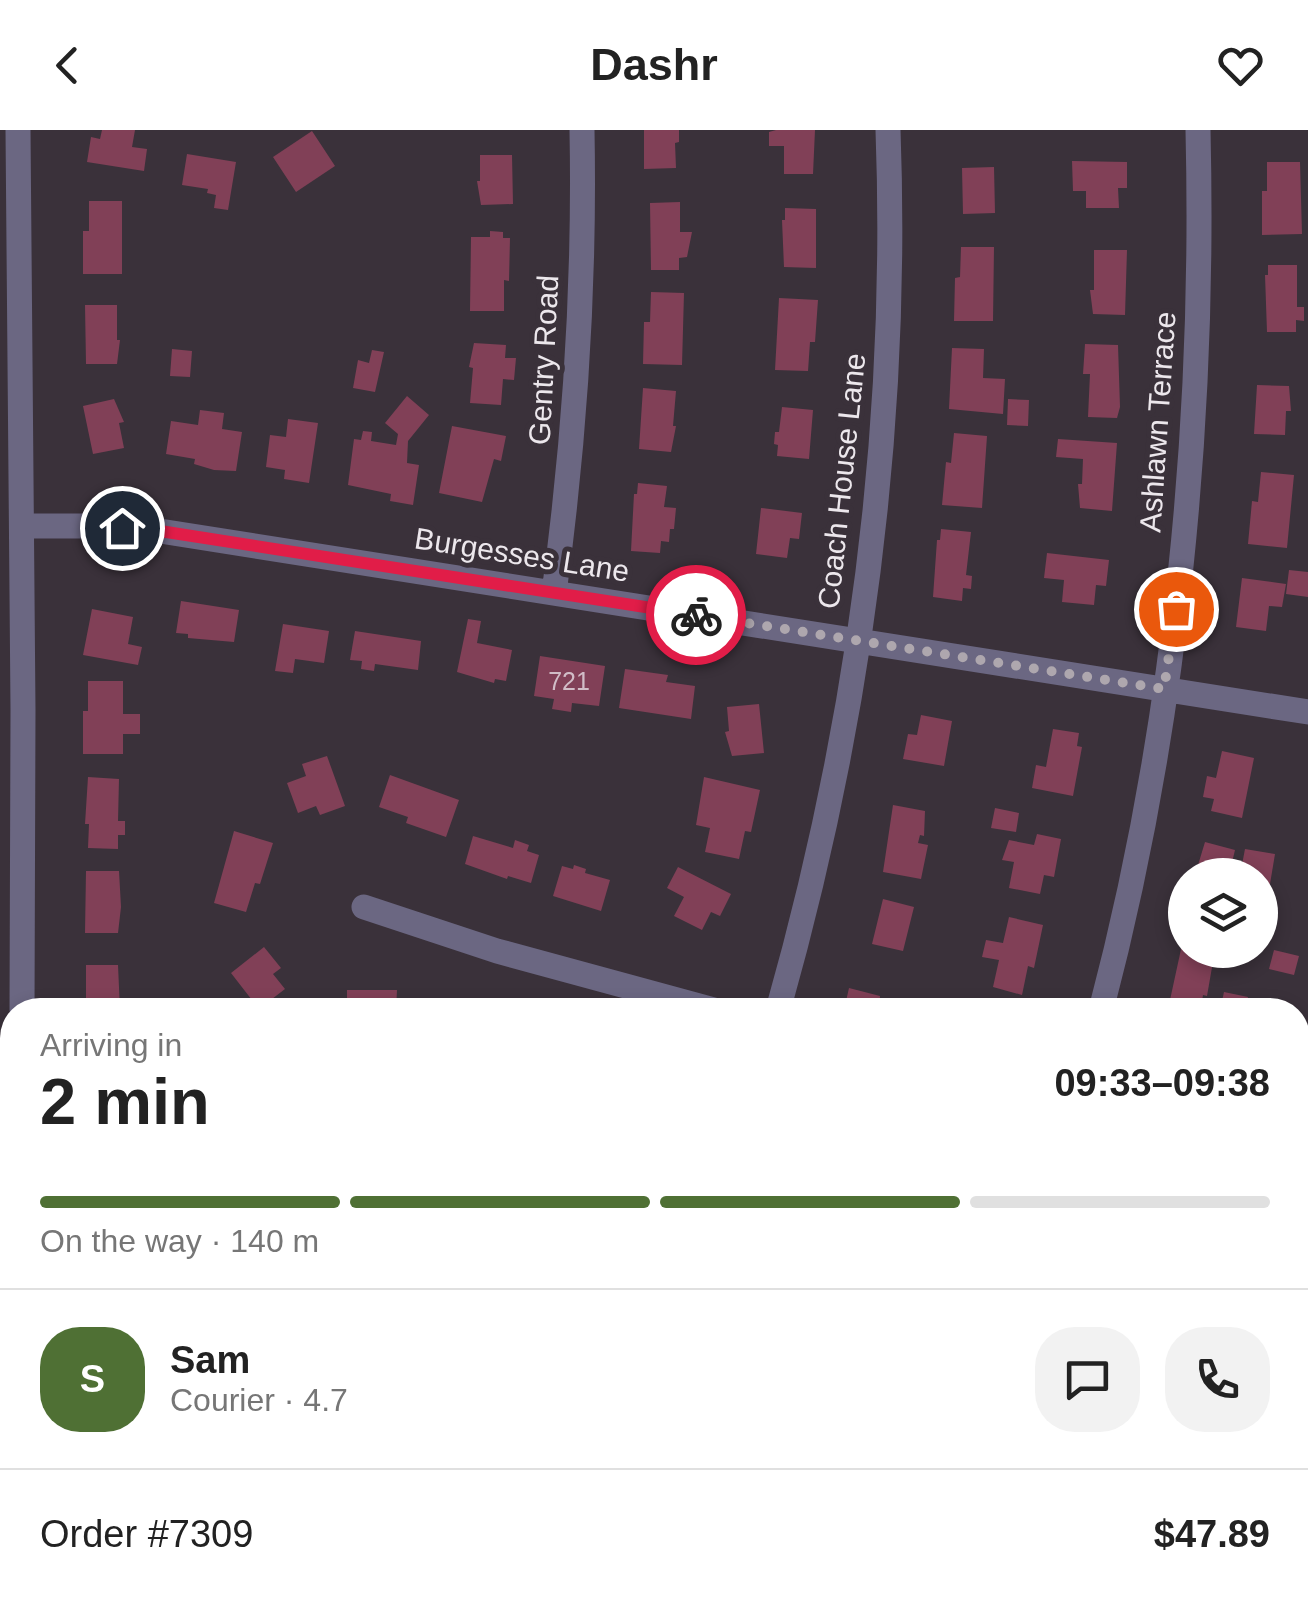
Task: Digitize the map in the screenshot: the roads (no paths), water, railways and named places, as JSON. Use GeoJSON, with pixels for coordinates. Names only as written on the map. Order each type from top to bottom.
{"type":"FeatureCollection","features":[{"type":"Feature","properties":{"kind":"street"},"geometry":{"type":"LineString","coordinates":[[18,130],[22,998]]}},
{"type":"Feature","properties":{"kind":"street","name":"Gentry Road"},"geometry":{"type":"LineString","coordinates":[[554,593],[570,470],[580,346],[582,130]]}},
{"type":"Feature","properties":{"kind":"street","name":"Coach House Lane"},"geometry":{"type":"LineString","coordinates":[[781,998],[834,791],[881,464],[890,330],[892,224],[888,130]]}},
{"type":"Feature","properties":{"kind":"street","name":"Ashlawn Terrace"},"geometry":{"type":"LineString","coordinates":[[1104,998],[1138,849],[1176,609],[1196,410],[1198,130]]}},
{"type":"Feature","properties":{"kind":"street","name":"Burgesses Lane"},"geometry":{"type":"LineString","coordinates":[[22,526],[160,531],[1308,712]]}},
{"type":"Feature","properties":{"kind":"street"},"geometry":{"type":"LineString","coordinates":[[364,907],[497,951],[670,998]]}}]}
